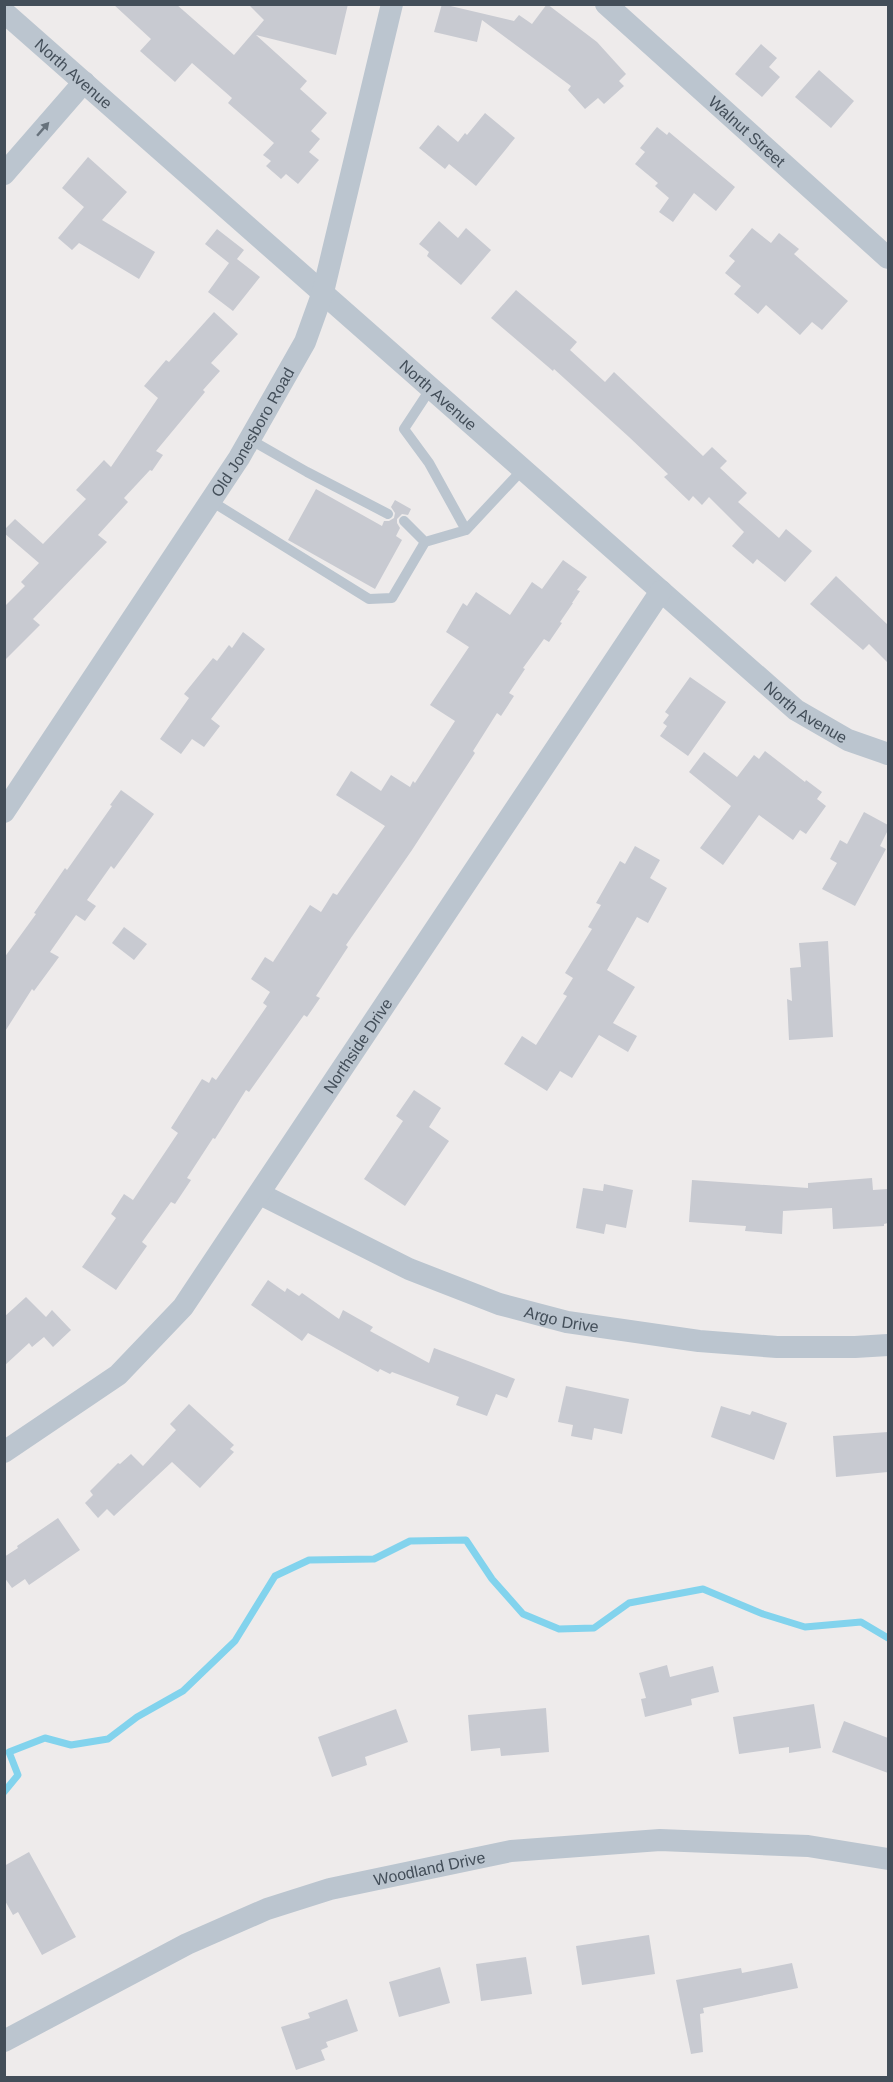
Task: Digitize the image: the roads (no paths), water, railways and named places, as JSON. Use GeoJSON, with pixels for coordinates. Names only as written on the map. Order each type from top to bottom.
{"type":"FeatureCollection","features":[{"type":"Feature","properties":{"kind":"street","name":"Old Jonesboro Road"},"geometry":{"type":"LineString","coordinates":[[4,812],[211,501],[305,342],[323,292],[392,4]]}},
{"type":"Feature","properties":{"kind":"street","name":"Walnut Street"},"geometry":{"type":"LineString","coordinates":[[606,4],[888,258]]}},
{"type":"Feature","properties":{"kind":"street","name":"North Avenue"},"geometry":{"type":"LineString","coordinates":[[4,12],[796,710],[848,740],[888,754]]}},
{"type":"Feature","properties":{"kind":"street"},"geometry":{"type":"LineString","coordinates":[[4,174],[84,82]]}},
{"type":"Feature","properties":{"kind":"street","name":"Northside Drive"},"geometry":{"type":"LineString","coordinates":[[4,1452],[118,1375],[183,1308],[661,591]]}},
{"type":"Feature","properties":{"kind":"street","name":"Argo Drive"},"geometry":{"type":"LineString","coordinates":[[260,1194],[409,1269],[499,1304],[567,1322],[699,1341],[777,1347],[888,1345]]}},
{"type":"Feature","properties":{"kind":"street","name":"Woodland Drive"},"geometry":{"type":"LineString","coordinates":[[4,2040],[187,1944],[267,1909],[330,1889],[511,1851],[660,1840],[808,1846],[888,1859]]}},
{"type":"Feature","properties":{"kind":"lane"},"geometry":{"type":"LineString","coordinates":[[431,388],[404,429],[429,463],[466,530]]}},
{"type":"Feature","properties":{"kind":"lane"},"geometry":{"type":"LineString","coordinates":[[249,439],[388,514]]}},
{"type":"Feature","properties":{"kind":"lane"},"geometry":{"type":"LineString","coordinates":[[211,501],[316,564],[369,599],[392,598],[424,542],[466,530],[523,469]]}},
{"type":"Feature","properties":{"kind":"lane"},"geometry":{"type":"LineString","coordinates":[[404,521],[424,542]]}},
{"type":"Feature","properties":{"kind":"waterway"},"geometry":{"type":"LineString","coordinates":[[4,1792],[18,1775],[9,1752],[45,1738],[71,1745],[108,1739],[137,1717],[183,1691],[235,1641],[275,1576],[309,1560],[374,1559],[410,1541],[466,1540],[492,1579],[523,1614],[559,1629],[594,1628],[629,1603],[703,1589],[763,1614],[805,1627],[861,1622],[888,1638]]}}]}
